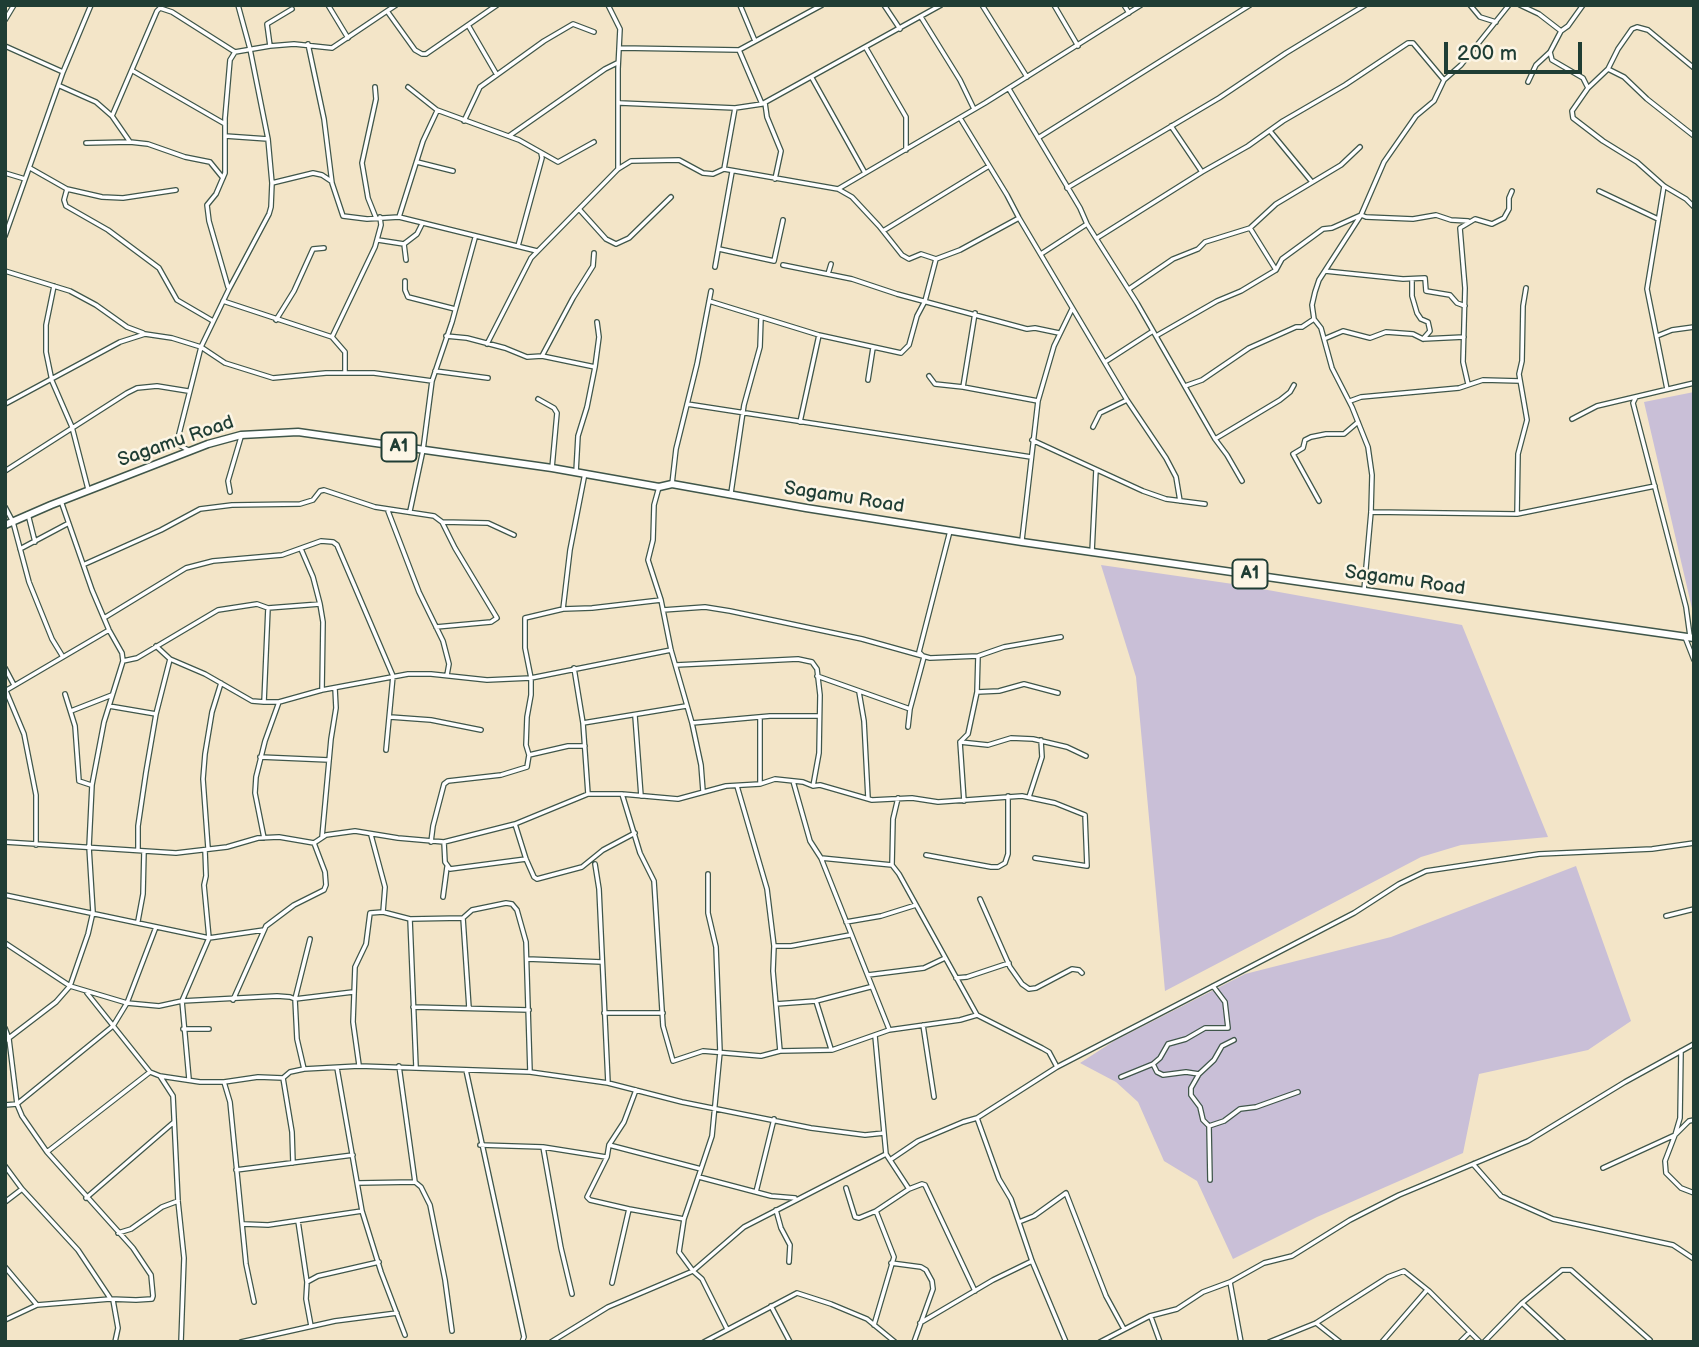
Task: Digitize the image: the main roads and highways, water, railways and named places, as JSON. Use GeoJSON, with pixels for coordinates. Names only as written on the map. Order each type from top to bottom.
{"type":"FeatureCollection","features":[{"type":"Feature","properties":{"kind":"highway","name":"Sagamu Road"},"geometry":{"type":"LineString","coordinates":[[9,524],[28,514],[190,451],[242,435],[298,432],[585,473],[659,487],[672,484],[1022,542],[1690,638]]}}]}
